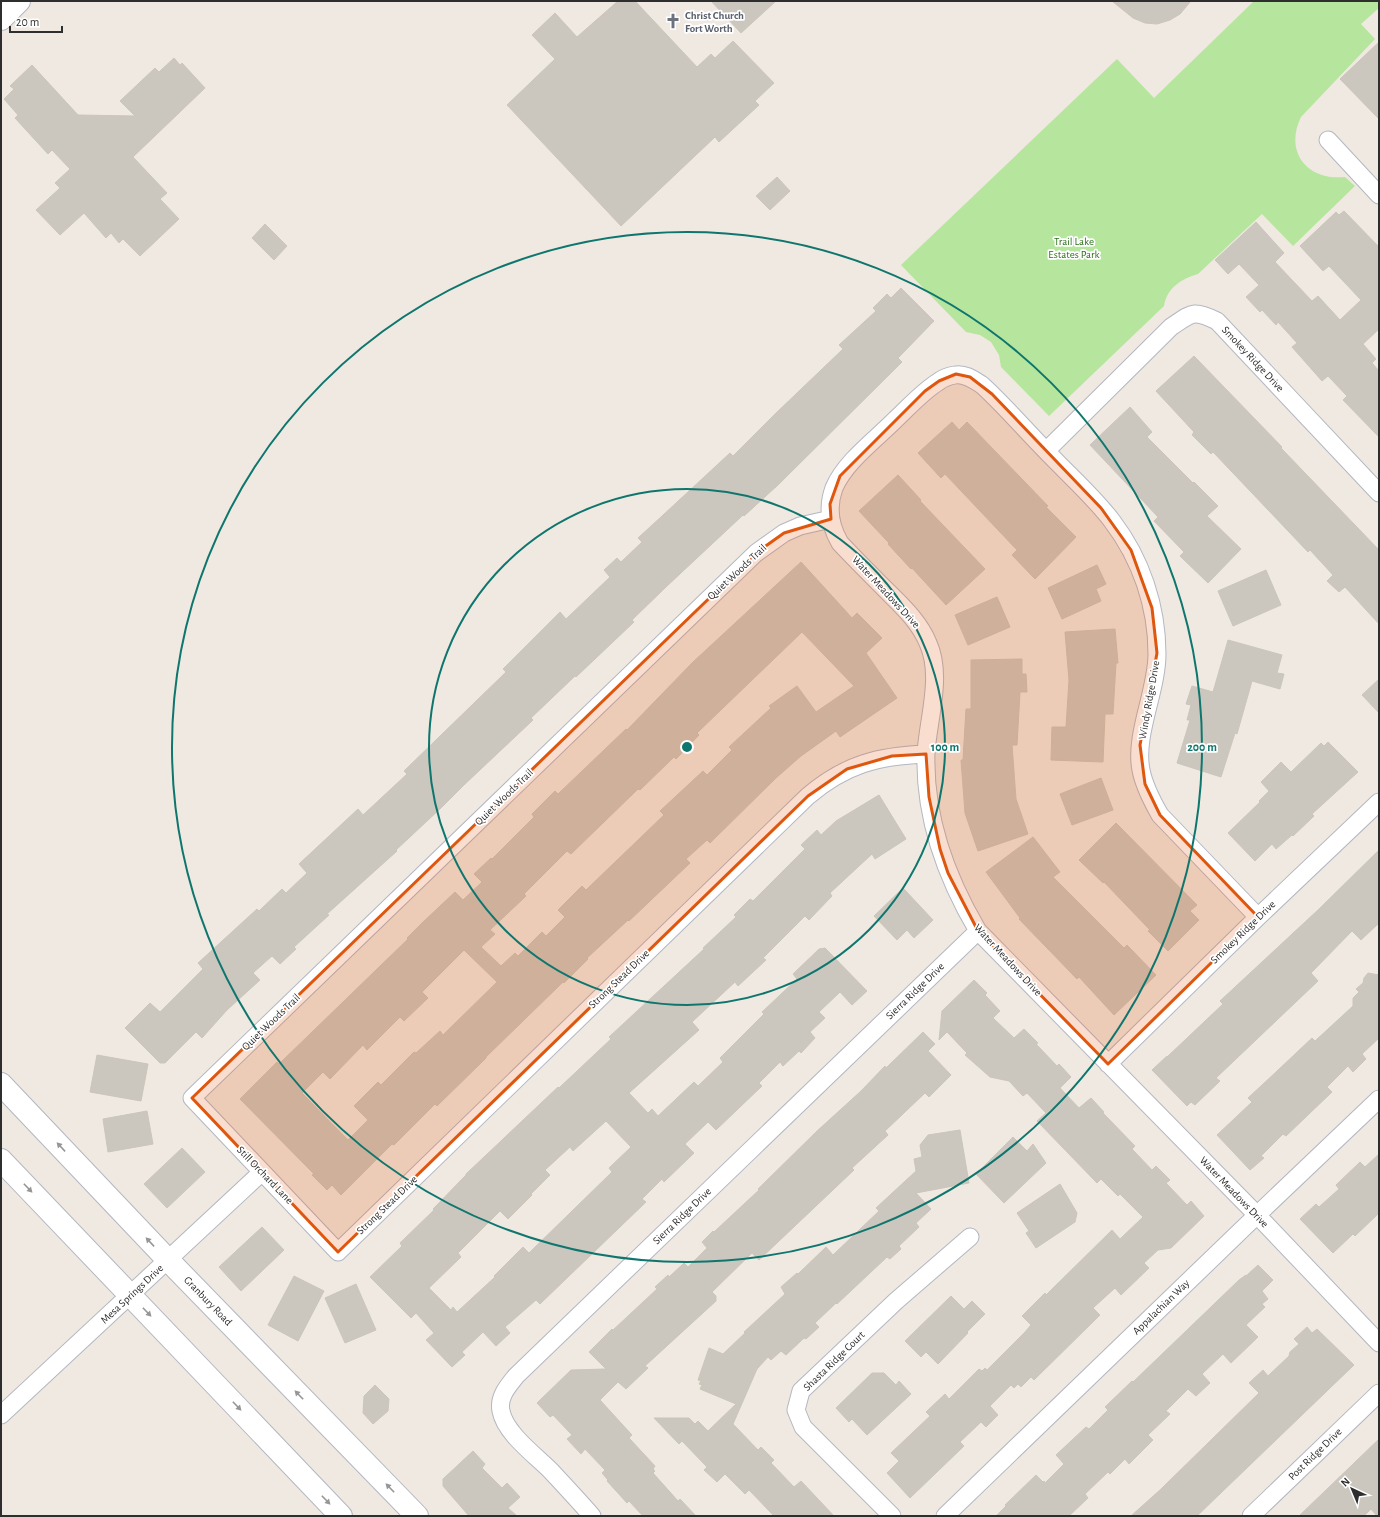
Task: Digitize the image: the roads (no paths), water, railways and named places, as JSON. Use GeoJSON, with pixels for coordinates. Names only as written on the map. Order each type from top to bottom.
{"type":"FeatureCollection","features":[{"type":"Feature","properties":{"kind":"main road"},"geometry":{"type":"LineString","coordinates":[[1,19],[20,1]]}},
{"type":"Feature","properties":{"kind":"main road","name":"Granbury Road"},"geometry":{"type":"LineString","coordinates":[[1,1084],[168,1260],[417,1516]]}},
{"type":"Feature","properties":{"kind":"main road"},"geometry":{"type":"LineString","coordinates":[[1,1160],[342,1516]]}},
{"type":"Feature","properties":{"kind":"street"},"geometry":{"type":"LineString","coordinates":[[1328,140],[1379,195]]}},
{"type":"Feature","properties":{"kind":"street","name":"Smokey Ridge Drive"},"geometry":{"type":"LineString","coordinates":[[1046,451],[1171,327],[1190,314],[1202,314],[1217,321],[1379,493]]}},
{"type":"Feature","properties":{"kind":"street","name":"Windy Ridge Drive"},"geometry":{"type":"LineString","coordinates":[[956,374],[970,377],[982,385],[1101,508],[1115,525],[1131,550],[1147,588],[1152,608],[1157,653],[1156,672],[1140,745],[1141,769],[1145,784],[1160,814],[1170,826],[1258,917]]}},
{"type":"Feature","properties":{"kind":"street","name":"Water Meadows Drive"},"geometry":{"type":"LineString","coordinates":[[956,374],[939,381],[925,391],[855,459],[840,476],[834,489],[830,504],[834,533],[840,543],[910,614],[922,630],[933,659],[935,676],[926,754],[929,797],[934,826],[948,873],[978,931],[1379,1343]]}},
{"type":"Feature","properties":{"kind":"street","name":"Quiet Woods Trail"},"geometry":{"type":"LineString","coordinates":[[192,1098],[756,553],[784,533],[800,526],[831,519]]}},
{"type":"Feature","properties":{"kind":"street","name":"Strong Stead Drive"},"geometry":{"type":"LineString","coordinates":[[338,1252],[808,796],[835,776],[860,764],[892,756],[926,754]]}},
{"type":"Feature","properties":{"kind":"street","name":"Smokey Ridge Drive"},"geometry":{"type":"LineString","coordinates":[[1108,1064],[1258,917],[1379,802]]}},
{"type":"Feature","properties":{"kind":"street","name":"Sierra Ridge Drive"},"geometry":{"type":"LineString","coordinates":[[592,1516],[505,1424],[501,1410],[501,1401],[505,1389],[516,1376],[978,931]]}},
{"type":"Feature","properties":{"kind":"street","name":"Still Orchard Lane"},"geometry":{"type":"LineString","coordinates":[[192,1098],[338,1252]]}},
{"type":"Feature","properties":{"kind":"street","name":"Appalachian Way"},"geometry":{"type":"LineString","coordinates":[[945,1516],[1256,1215],[1379,1099]]}},
{"type":"Feature","properties":{"kind":"street","name":"Mesa Springs Drive"},"geometry":{"type":"LineString","coordinates":[[1,1415],[262,1172]]}},
{"type":"Feature","properties":{"kind":"street","name":"Shasta Ridge Court"},"geometry":{"type":"LineString","coordinates":[[892,1516],[803,1427],[796,1410],[801,1391],[896,1301],[970,1237]]}},
{"type":"Feature","properties":{"kind":"street","name":"Post Ridge Drive"},"geometry":{"type":"LineString","coordinates":[[1251,1516],[1379,1393]]}},
{"type":"Feature","properties":{"kind":"place","name":"Christ Church Fort Worth"},"geometry":{"type":"Point","coordinates":[673,21]}},
{"type":"Feature","properties":{"kind":"park label","name":"Trail Lake Estates Park"},"geometry":{"type":"Point","coordinates":[1074,247]}}]}
